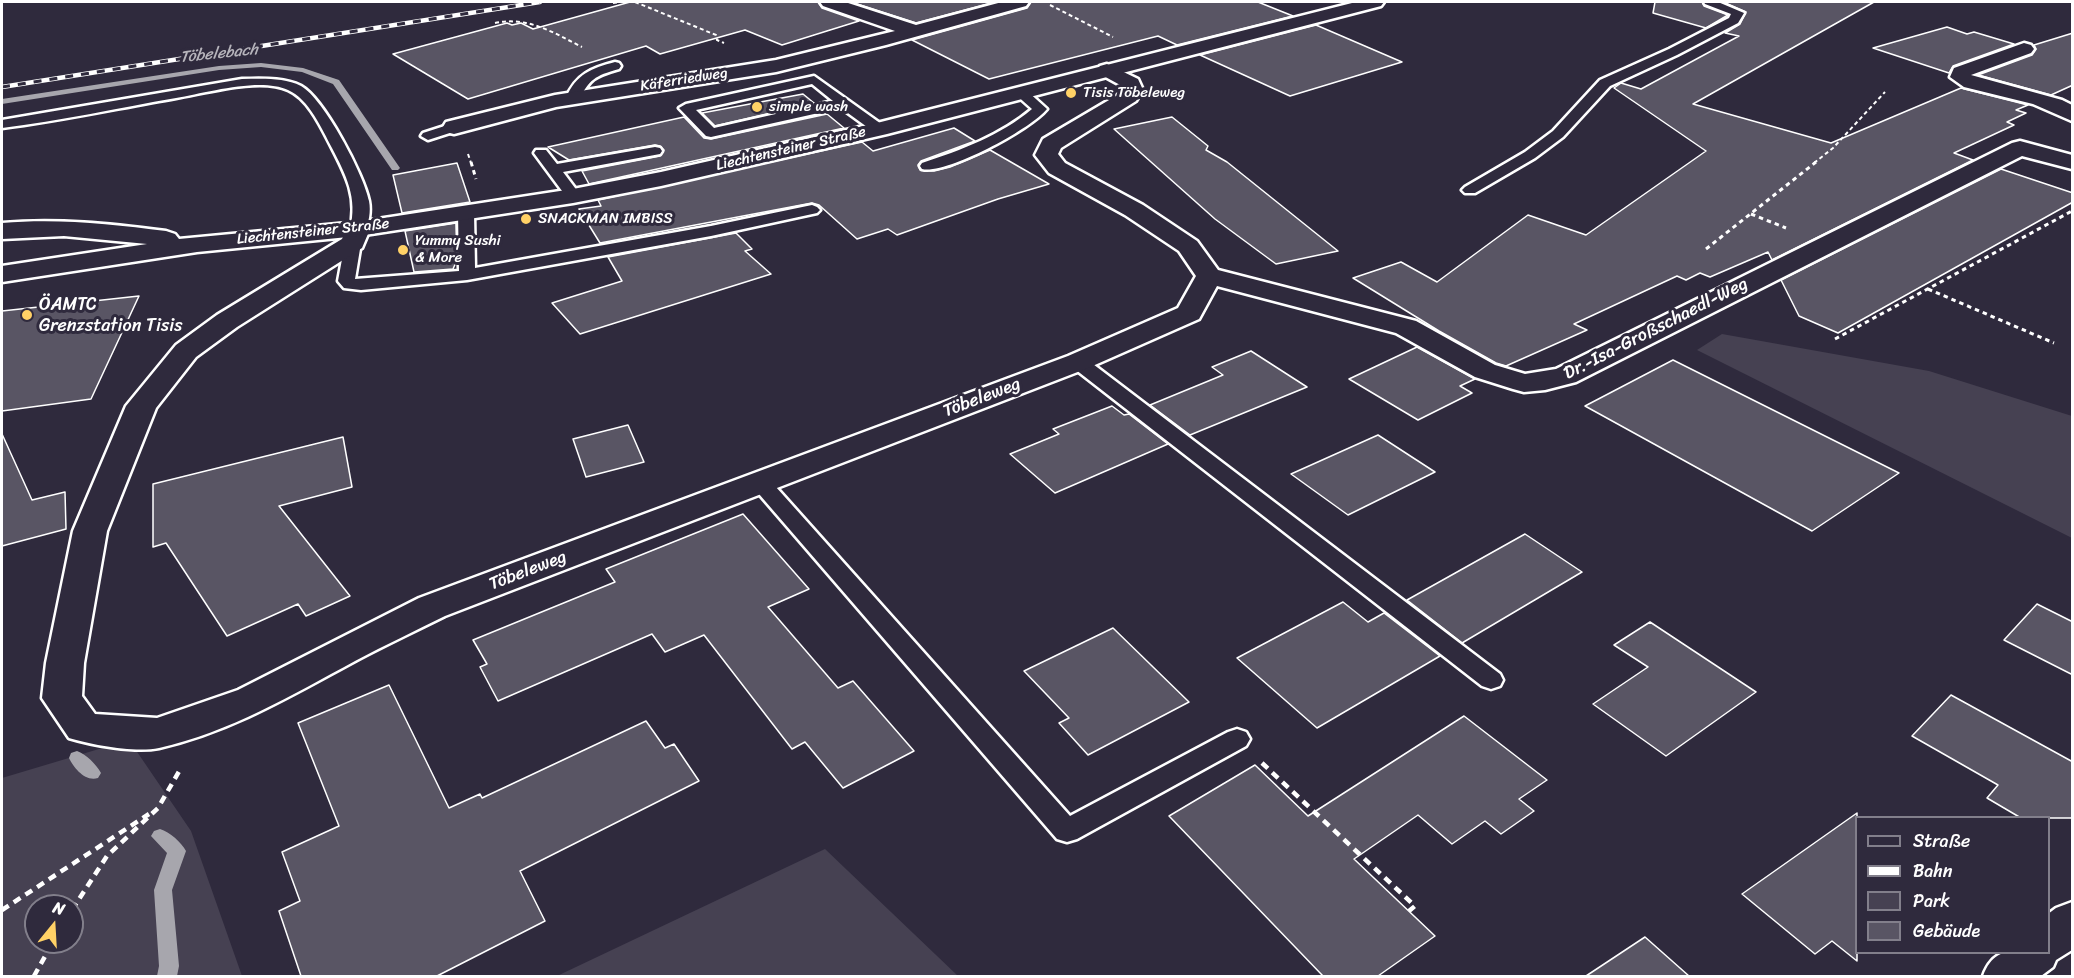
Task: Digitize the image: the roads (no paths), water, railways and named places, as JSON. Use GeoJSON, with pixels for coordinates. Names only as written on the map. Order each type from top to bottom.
{"type":"FeatureCollection","features":[{"type":"Feature","properties":{"kind":"street"},"geometry":{"type":"LineString","coordinates":[[830,2],[915,32]]}},
{"type":"Feature","properties":{"kind":"street","name":"Käferriedweg"},"geometry":{"type":"LineString","coordinates":[[454,127],[573,98],[776,66],[915,32],[1020,2]]}},
{"type":"Feature","properties":{"kind":"street","name":"Liechtensteiner Straße"},"geometry":{"type":"LineString","coordinates":[[2,274],[197,244],[356,236],[466,213],[661,179],[879,129],[1375,2]]}},
{"type":"Feature","properties":{"kind":"street","name":"Dr.-Isa-Großschaedl-Weg"},"geometry":{"type":"LineString","coordinates":[[1209,276],[1406,327],[1485,371],[1524,383],[1566,376],[2064,124],[2068,110],[1971,83],[1960,77],[1960,72],[2024,48]]}},
{"type":"Feature","properties":{"kind":"street"},"geometry":{"type":"LineString","coordinates":[[1107,70],[1131,83],[1133,90],[1129,97],[1051,144],[1046,155],[1057,168],[1134,210],[1188,246],[1209,276]]}},
{"type":"Feature","properties":{"kind":"street"},"geometry":{"type":"LineString","coordinates":[[2020,148],[2073,162]]}},
{"type":"Feature","properties":{"kind":"street","name":"Liechtensteiner Straße"},"geometry":{"type":"LineString","coordinates":[[2,231],[72,228],[118,232],[197,244]]}},
{"type":"Feature","properties":{"kind":"street","name":"Töbeleweg"},"geometry":{"type":"LineString","coordinates":[[356,236],[227,321],[186,351],[141,406],[90,531],[65,663],[62,698],[83,727],[113,732],[157,733],[212,716],[252,699],[432,607],[1078,362],[1189,313],[1209,276]]}},
{"type":"Feature","properties":{"kind":"street"},"geometry":{"type":"LineString","coordinates":[[2050,941],[2073,922]]}},
{"type":"Feature","properties":{"kind":"street"},"geometry":{"type":"LineString","coordinates":[[2007,976],[2034,954]]}},
{"type":"Feature","properties":{"kind":"lane"},"geometry":{"type":"LineString","coordinates":[[1470,190],[1530,155],[1558,134],[1605,83],[1673,52],[1734,20],[1738,13],[1709,2]]}},
{"type":"Feature","properties":{"kind":"lane"},"geometry":{"type":"LineString","coordinates":[[573,98],[578,84],[593,73],[615,66]]}},
{"type":"Feature","properties":{"kind":"lane"},"geometry":{"type":"LineString","coordinates":[[843,103],[786,116],[739,111],[721,116],[739,111],[758,92],[814,80],[879,129]]}},
{"type":"Feature","properties":{"kind":"lane"},"geometry":{"type":"LineString","coordinates":[[2,123],[242,83],[269,83],[301,92],[352,172],[362,200],[356,236],[345,277],[350,284],[467,275],[711,231],[812,210]]}},
{"type":"Feature","properties":{"kind":"lane"},"geometry":{"type":"LineString","coordinates":[[779,88],[808,111]]}},
{"type":"Feature","properties":{"kind":"lane"},"geometry":{"type":"LineString","coordinates":[[758,92],[786,116]]}},
{"type":"Feature","properties":{"kind":"lane"},"geometry":{"type":"LineString","coordinates":[[927,166],[972,151],[1024,124],[1040,109],[1021,93]]}},
{"type":"Feature","properties":{"kind":"lane"},"geometry":{"type":"LineString","coordinates":[[428,136],[454,127]]}},
{"type":"Feature","properties":{"kind":"lane"},"geometry":{"type":"LineString","coordinates":[[552,169],[655,151]]}},
{"type":"Feature","properties":{"kind":"lane"},"geometry":{"type":"LineString","coordinates":[[541,153],[573,196]]}},
{"type":"Feature","properties":{"kind":"lane"},"geometry":{"type":"LineString","coordinates":[[466,213],[467,275]]}},
{"type":"Feature","properties":{"kind":"lane"},"geometry":{"type":"LineString","coordinates":[[1078,362],[1491,680]]}},
{"type":"Feature","properties":{"kind":"lane"},"geometry":{"type":"LineString","coordinates":[[760,482],[1067,831],[1237,739]]}},
{"type":"Feature","properties":{"kind":"waterway","name":"Töbelebach"},"geometry":{"type":"LineString","coordinates":[[2,102],[219,68],[261,65],[303,70],[336,82],[395,168]]}},
{"type":"Feature","properties":{"kind":"waterway","name":"Töbelebach"},"geometry":{"type":"LineString","coordinates":[[77,758],[92,773]]}},
{"type":"Feature","properties":{"kind":"waterway","name":"Töbelebach"},"geometry":{"type":"LineString","coordinates":[[160,836],[177,851],[163,890],[169,966],[167,976]]}},
{"type":"Feature","properties":{"kind":"railway"},"geometry":{"type":"LineString","coordinates":[[2,87],[540,2]]}},
{"type":"Feature","properties":{"kind":"place","name":"Tisis Töbeleweg"},"geometry":{"type":"Point","coordinates":[1071,93]}},
{"type":"Feature","properties":{"kind":"place","name":"simple wash"},"geometry":{"type":"Point","coordinates":[757,107]}},
{"type":"Feature","properties":{"kind":"place","name":"SNACKMAN IMBISS"},"geometry":{"type":"Point","coordinates":[526,219]}},
{"type":"Feature","properties":{"kind":"place","name":"Yummy Sushi & More"},"geometry":{"type":"Point","coordinates":[403,250]}},
{"type":"Feature","properties":{"kind":"place","name":"ÖAMTC Grenzstation Tisis"},"geometry":{"type":"Point","coordinates":[27,315]}}]}
